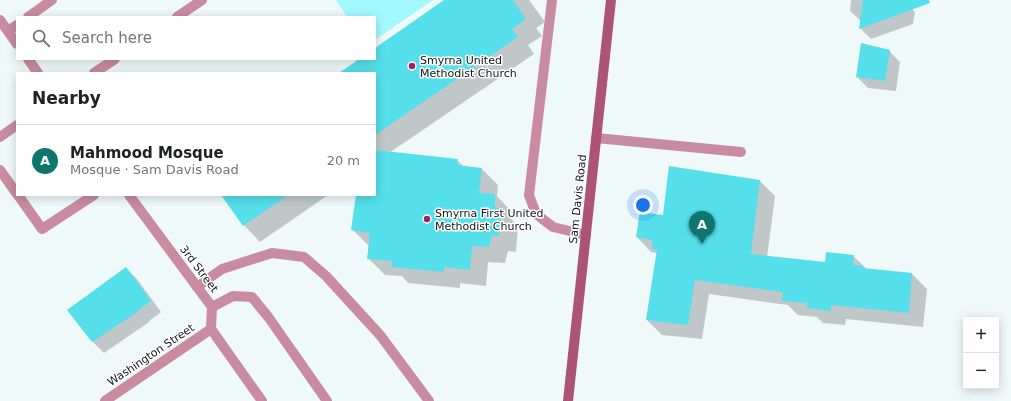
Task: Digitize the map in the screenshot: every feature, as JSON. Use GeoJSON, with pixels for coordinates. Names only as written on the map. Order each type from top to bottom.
{"type":"FeatureCollection","features":[{"type":"Feature","properties":{"kind":"street"},"geometry":{"type":"LineString","coordinates":[[29,16],[52,0]]}},
{"type":"Feature","properties":{"kind":"street"},"geometry":{"type":"LineString","coordinates":[[178,16],[202,0]]}},
{"type":"Feature","properties":{"kind":"street"},"geometry":{"type":"LineString","coordinates":[[552,0],[529,195],[536,214],[553,227],[586,235]]}},
{"type":"Feature","properties":{"kind":"street","name":"Sam Davis Road"},"geometry":{"type":"LineString","coordinates":[[568,401],[610,0]]}},
{"type":"Feature","properties":{"kind":"street"},"geometry":{"type":"LineString","coordinates":[[0,20],[16,43]]}},
{"type":"Feature","properties":{"kind":"street"},"geometry":{"type":"LineString","coordinates":[[8,31],[16,26]]}},
{"type":"Feature","properties":{"kind":"street"},"geometry":{"type":"LineString","coordinates":[[29,60],[37,72]]}},
{"type":"Feature","properties":{"kind":"street"},"geometry":{"type":"LineString","coordinates":[[95,72],[113,60]]}},
{"type":"Feature","properties":{"kind":"street"},"geometry":{"type":"LineString","coordinates":[[0,137],[16,126]]}},
{"type":"Feature","properties":{"kind":"street"},"geometry":{"type":"LineString","coordinates":[[596,138],[741,152]]}},
{"type":"Feature","properties":{"kind":"street"},"geometry":{"type":"LineString","coordinates":[[0,170],[16,191]]}},
{"type":"Feature","properties":{"kind":"street"},"geometry":{"type":"LineString","coordinates":[[19,196],[42,229],[92,196]]}},
{"type":"Feature","properties":{"kind":"street","name":"3rd Street"},"geometry":{"type":"LineString","coordinates":[[130,196],[212,307],[211,329]]}},
{"type":"Feature","properties":{"kind":"street"},"geometry":{"type":"LineString","coordinates":[[197,287],[222,269],[272,253],[304,257],[326,276],[380,335],[429,401]]}},
{"type":"Feature","properties":{"kind":"street"},"geometry":{"type":"LineString","coordinates":[[212,307],[233,296],[252,297],[270,318],[326,401]]}},
{"type":"Feature","properties":{"kind":"street"},"geometry":{"type":"LineString","coordinates":[[211,329],[262,401]]}},
{"type":"Feature","properties":{"kind":"street","name":"Washington Street"},"geometry":{"type":"LineString","coordinates":[[105,401],[211,329]]}},
{"type":"Feature","properties":{"kind":"shaded area"},"geometry":{"type":"Polygon","coordinates":[[[336,0],[433,0],[376,39],[376,16],[346,16],[336,0]]]}},
{"type":"Feature","properties":{"kind":"building","name":"Smyrna United Methodist Church"},"geometry":{"type":"Polygon","coordinates":[[[444,0],[513,0],[526,19],[512,29],[518,37],[376,134],[376,72],[340,72],[358,60],[376,60],[376,47],[444,0]]]}},
{"type":"Feature","properties":{"kind":"building"},"geometry":{"type":"Polygon","coordinates":[[[863,0],[929,0],[930,3],[859,29],[863,0]]]}},
{"type":"Feature","properties":{"kind":"building"},"geometry":{"type":"Polygon","coordinates":[[[861,43],[890,50],[885,81],[856,77],[861,43]]]}},
{"type":"Feature","properties":{"kind":"building","name":"Smyrna First United Methodist Church"},"geometry":{"type":"Polygon","coordinates":[[[376,150],[458,159],[457,165],[482,168],[479,193],[495,194],[495,208],[502,208],[499,236],[492,235],[489,247],[472,246],[470,270],[444,267],[444,272],[391,267],[392,261],[367,259],[370,233],[351,230],[356,196],[376,196],[376,150]]]}},
{"type":"Feature","properties":{"kind":"building"},"geometry":{"type":"Polygon","coordinates":[[[669,166],[760,180],[751,254],[825,262],[826,252],[854,255],[853,265],[863,266],[863,268],[912,273],[909,313],[831,305],[831,311],[807,308],[807,303],[782,301],[783,292],[695,280],[688,325],[646,320],[657,249],[652,249],[652,240],[636,237],[640,212],[663,215],[669,166]]]}},
{"type":"Feature","properties":{"kind":"building"},"geometry":{"type":"Polygon","coordinates":[[[222,196],[287,196],[243,226],[222,196]]]}},
{"type":"Feature","properties":{"kind":"building"},"geometry":{"type":"Polygon","coordinates":[[[126,267],[151,301],[138,310],[139,311],[92,342],[67,310],[126,267]]]}},
{"type":"Feature","properties":{"kind":"place","name":"Smyrna United Methodist Church"},"geometry":{"type":"Point","coordinates":[412,66]}},
{"type":"Feature","properties":{"kind":"place","name":"Smyrna First United Methodist Church"},"geometry":{"type":"Point","coordinates":[427,219]}},
{"type":"Feature","properties":{"kind":"place","name":"Mahmood Mosque"},"geometry":{"type":"Point","coordinates":[702,244]}}]}
